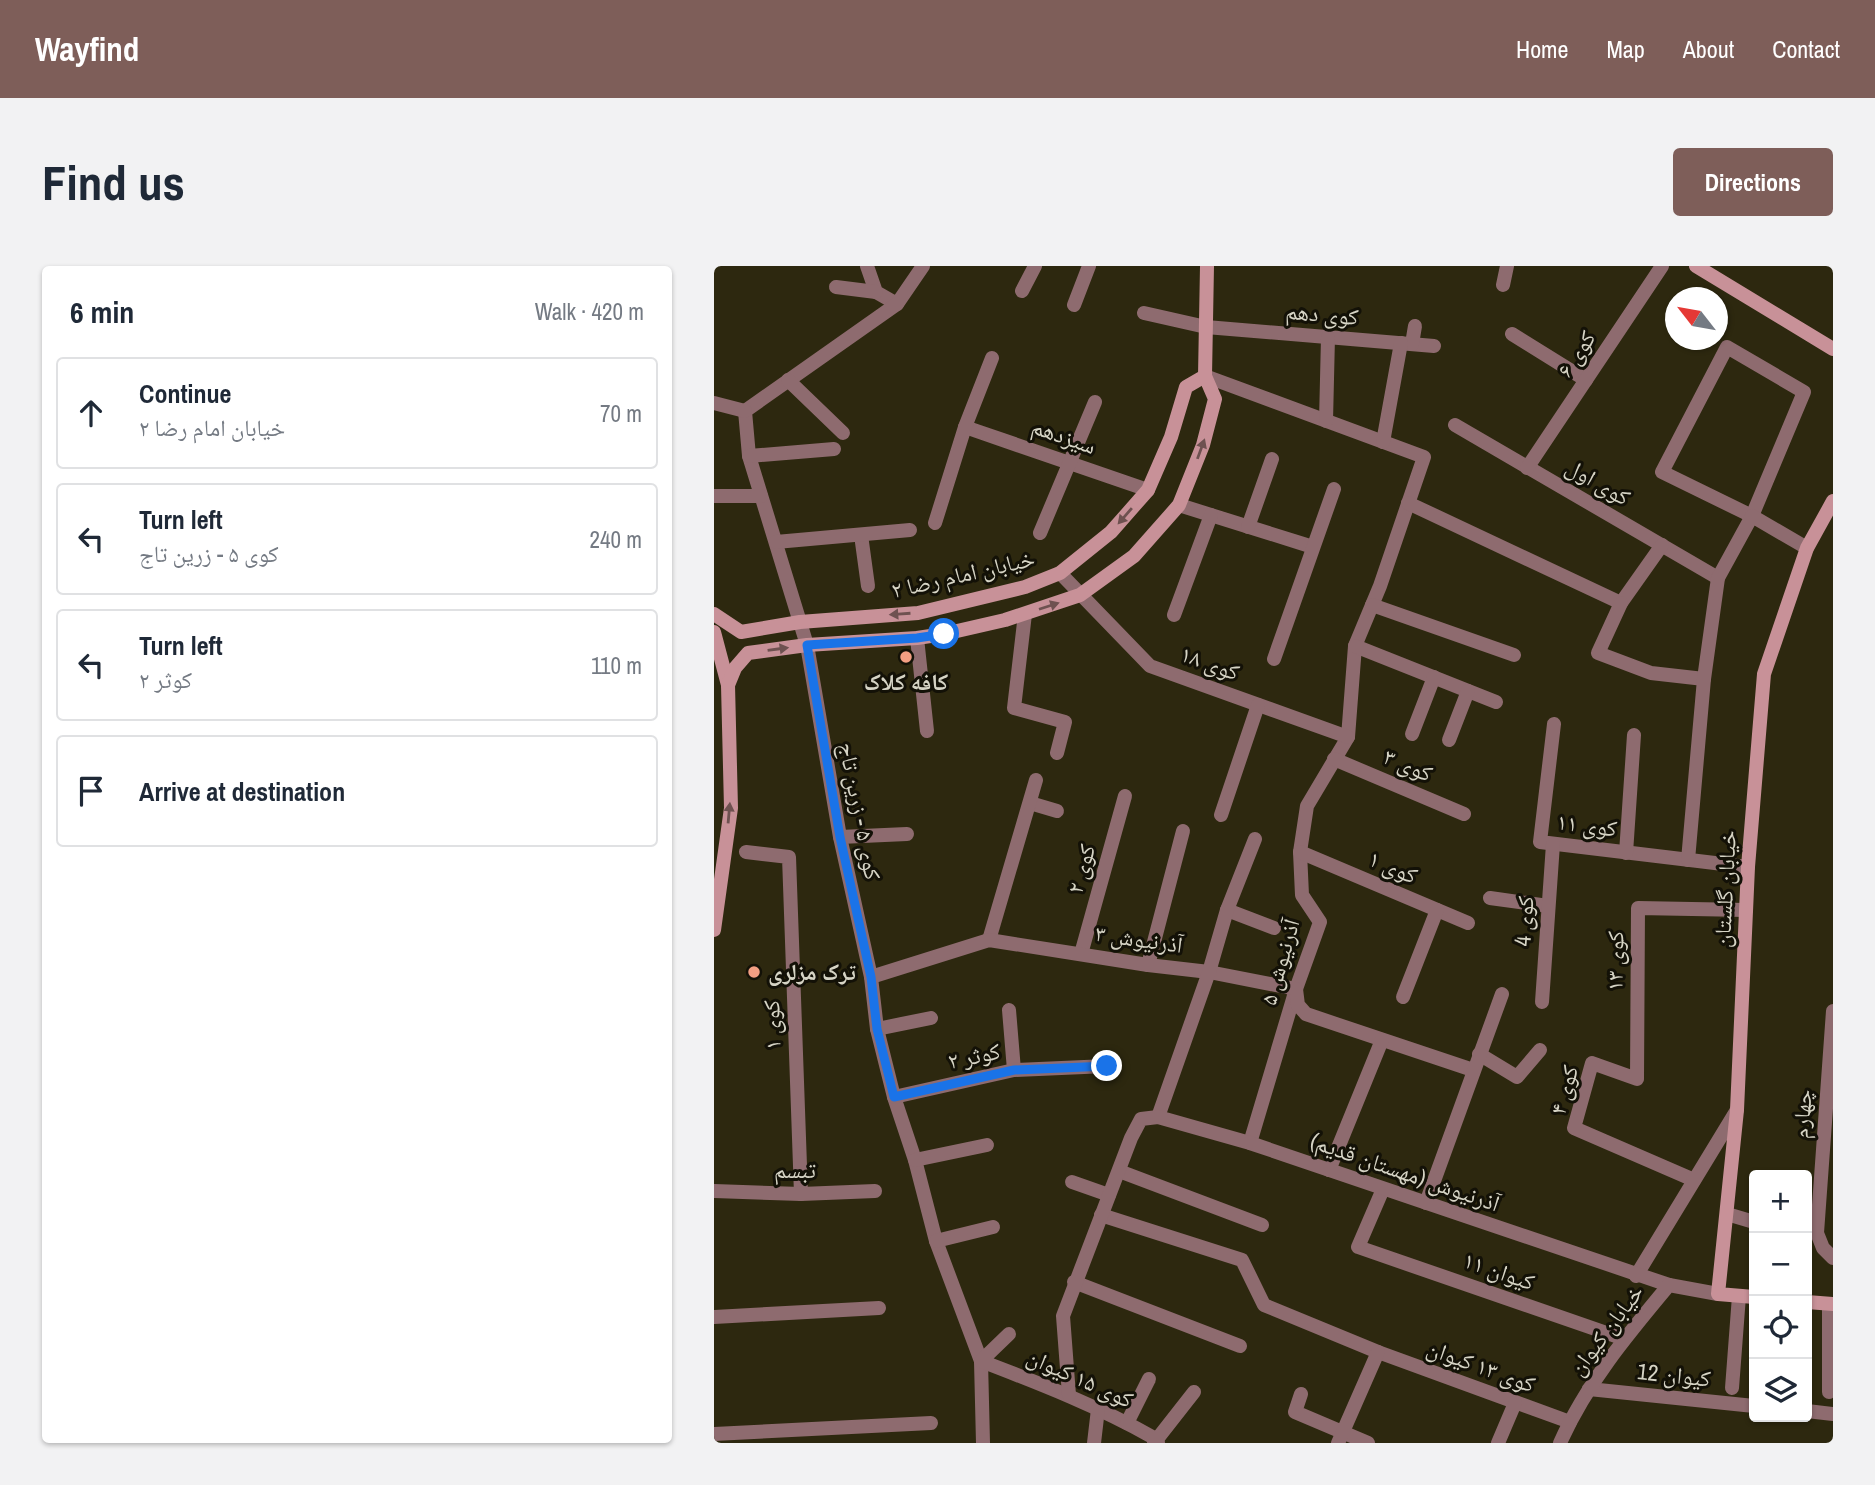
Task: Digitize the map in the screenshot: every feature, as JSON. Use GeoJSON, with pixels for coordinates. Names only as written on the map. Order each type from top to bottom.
{"type":"FeatureCollection","features":[{"type":"Feature","properties":{"kind":"street"},"geometry":{"type":"LineString","coordinates":[[867,266],[876,292]]}},
{"type":"Feature","properties":{"kind":"street"},"geometry":{"type":"LineString","coordinates":[[714,403],[745,411],[897,304],[923,266]]}},
{"type":"Feature","properties":{"kind":"street"},"geometry":{"type":"LineString","coordinates":[[1022,291],[1035,266]]}},
{"type":"Feature","properties":{"kind":"street"},"geometry":{"type":"LineString","coordinates":[[1074,305],[1089,266]]}},
{"type":"Feature","properties":{"kind":"street"},"geometry":{"type":"LineString","coordinates":[[728,685],[735,668],[748,653],[807,645],[917,638],[980,626],[1080,595],[1134,556],[1179,505],[1203,445],[1216,399],[1205,376],[1208,266]]}},
{"type":"Feature","properties":{"kind":"street"},"geometry":{"type":"LineString","coordinates":[[1503,285],[1507,266]]}},
{"type":"Feature","properties":{"kind":"street","name":"کوی ۶"},"geometry":{"type":"LineString","coordinates":[[1527,468],[1662,266]]}},
{"type":"Feature","properties":{"kind":"street"},"geometry":{"type":"LineString","coordinates":[[1696,266],[1833,349]]}},
{"type":"Feature","properties":{"kind":"street"},"geometry":{"type":"LineString","coordinates":[[836,287],[876,292],[897,304]]}},
{"type":"Feature","properties":{"kind":"street","name":"کوی دهم"},"geometry":{"type":"LineString","coordinates":[[1143,313],[1206,327],[1328,337],[1369,334],[1407,344],[1434,346]]}},
{"type":"Feature","properties":{"kind":"street"},"geometry":{"type":"LineString","coordinates":[[1382,442],[1407,344],[1415,326]]}},
{"type":"Feature","properties":{"kind":"street"},"geometry":{"type":"LineString","coordinates":[[1512,334],[1586,380]]}},
{"type":"Feature","properties":{"kind":"street"},"geometry":{"type":"LineString","coordinates":[[1326,421],[1328,337]]}},
{"type":"Feature","properties":{"kind":"street"},"geometry":{"type":"LineString","coordinates":[[1688,860],[1704,679],[1718,578],[1752,516],[1804,392],[1727,347],[1662,472],[1752,516],[1807,548]]}},
{"type":"Feature","properties":{"kind":"street"},"geometry":{"type":"LineString","coordinates":[[935,523],[965,427],[992,358]]}},
{"type":"Feature","properties":{"kind":"street"},"geometry":{"type":"LineString","coordinates":[[1205,376],[1424,457],[1372,606],[1355,646],[1348,737]]}},
{"type":"Feature","properties":{"kind":"street","name":"خیابان امام رضا ۲"},"geometry":{"type":"LineString","coordinates":[[714,614],[741,632],[800,622],[918,613],[1025,587],[1060,573],[1111,532],[1147,490],[1171,437],[1186,387],[1205,376]]}},
{"type":"Feature","properties":{"kind":"street"},"geometry":{"type":"LineString","coordinates":[[788,380],[843,433]]}},
{"type":"Feature","properties":{"kind":"street"},"geometry":{"type":"LineString","coordinates":[[1040,533],[1095,402]]}},
{"type":"Feature","properties":{"kind":"street","name":"کوی ۵ - زرین تاج"},"geometry":{"type":"LineString","coordinates":[[745,411],[750,456],[807,645],[840,837],[871,977],[877,1029],[936,1241],[981,1362],[984,1443]]}},
{"type":"Feature","properties":{"kind":"street","name":"کوی اول"},"geometry":{"type":"LineString","coordinates":[[1455,425],[1718,578]]}},
{"type":"Feature","properties":{"kind":"street","name":"سیزدهم"},"geometry":{"type":"LineString","coordinates":[[965,427],[1147,490]]}},
{"type":"Feature","properties":{"kind":"street"},"geometry":{"type":"LineString","coordinates":[[750,456],[834,449]]}},
{"type":"Feature","properties":{"kind":"street"},"geometry":{"type":"LineString","coordinates":[[1248,527],[1272,459]]}},
{"type":"Feature","properties":{"kind":"street"},"geometry":{"type":"LineString","coordinates":[[1274,659],[1334,489]]}},
{"type":"Feature","properties":{"kind":"street"},"geometry":{"type":"LineString","coordinates":[[714,496],[761,496]]}},
{"type":"Feature","properties":{"kind":"street","name":"خیابان گلستان"},"geometry":{"type":"LineString","coordinates":[[1718,1294],[1737,1110],[1748,867],[1764,674],[1807,548],[1833,500]]}},
{"type":"Feature","properties":{"kind":"street"},"geometry":{"type":"LineString","coordinates":[[1408,503],[1621,603]]}},
{"type":"Feature","properties":{"kind":"street"},"geometry":{"type":"LineString","coordinates":[[1179,505],[1313,547]]}},
{"type":"Feature","properties":{"kind":"street"},"geometry":{"type":"LineString","coordinates":[[1174,615],[1211,515]]}},
{"type":"Feature","properties":{"kind":"street"},"geometry":{"type":"LineString","coordinates":[[776,542],[910,530]]}},
{"type":"Feature","properties":{"kind":"street"},"geometry":{"type":"LineString","coordinates":[[861,535],[868,586]]}},
{"type":"Feature","properties":{"kind":"street"},"geometry":{"type":"LineString","coordinates":[[1662,545],[1621,603],[1598,653],[1651,673],[1704,679]]}},
{"type":"Feature","properties":{"kind":"street","name":"کوی ۱۸"},"geometry":{"type":"LineString","coordinates":[[1060,573],[1150,666],[1348,737]]}},
{"type":"Feature","properties":{"kind":"street"},"geometry":{"type":"LineString","coordinates":[[1372,606],[1514,655]]}},
{"type":"Feature","properties":{"kind":"street"},"geometry":{"type":"LineString","coordinates":[[1025,614],[1014,708],[1065,722],[1058,753]]}},
{"type":"Feature","properties":{"kind":"street"},"geometry":{"type":"LineString","coordinates":[[714,632],[728,685],[731,808],[714,930]]}},
{"type":"Feature","properties":{"kind":"street"},"geometry":{"type":"LineString","coordinates":[[917,638],[927,731]]}},
{"type":"Feature","properties":{"kind":"street"},"geometry":{"type":"LineString","coordinates":[[1355,646],[1496,702]]}},
{"type":"Feature","properties":{"kind":"street"},"geometry":{"type":"LineString","coordinates":[[1412,734],[1434,677]]}},
{"type":"Feature","properties":{"kind":"street"},"geometry":{"type":"LineString","coordinates":[[1449,740],[1468,691]]}},
{"type":"Feature","properties":{"kind":"street"},"geometry":{"type":"LineString","coordinates":[[1221,815],[1258,705]]}},
{"type":"Feature","properties":{"kind":"street","name":"کوی ۱۱"},"geometry":{"type":"LineString","coordinates":[[1554,723],[1540,842],[1748,867]]}},
{"type":"Feature","properties":{"kind":"street"},"geometry":{"type":"LineString","coordinates":[[1626,852],[1634,735]]}},
{"type":"Feature","properties":{"kind":"street","name":"آذرنیوش ۵"},"geometry":{"type":"LineString","coordinates":[[1250,1143],[1296,989],[1320,922],[1302,895],[1300,852],[1307,806],[1348,737]]}},
{"type":"Feature","properties":{"kind":"street","name":"کوی ۳"},"geometry":{"type":"LineString","coordinates":[[1334,758],[1464,814]]}},
{"type":"Feature","properties":{"kind":"street"},"geometry":{"type":"LineString","coordinates":[[989,940],[1036,780]]}},
{"type":"Feature","properties":{"kind":"street","name":"کوی ۲"},"geometry":{"type":"LineString","coordinates":[[1081,954],[1125,796]]}},
{"type":"Feature","properties":{"kind":"street"},"geometry":{"type":"LineString","coordinates":[[1030,803],[1057,811]]}},
{"type":"Feature","properties":{"kind":"street"},"geometry":{"type":"LineString","coordinates":[[1148,965],[1183,831]]}},
{"type":"Feature","properties":{"kind":"street"},"geometry":{"type":"LineString","coordinates":[[840,837],[907,834]]}},
{"type":"Feature","properties":{"kind":"street"},"geometry":{"type":"LineString","coordinates":[[1069,1395],[1063,1316],[1074,1282],[1141,1119],[1158,1116],[1209,972],[1227,910],[1255,839]]}},
{"type":"Feature","properties":{"kind":"street","name":"کوی 4"},"geometry":{"type":"LineString","coordinates":[[1542,1002],[1553,844]]}},
{"type":"Feature","properties":{"kind":"street","name":"کوی ۱"},"geometry":{"type":"LineString","coordinates":[[746,852],[789,857],[801,1194]]}},
{"type":"Feature","properties":{"kind":"street","name":"کوی ۱"},"geometry":{"type":"LineString","coordinates":[[1300,852],[1468,923]]}},
{"type":"Feature","properties":{"kind":"street"},"geometry":{"type":"LineString","coordinates":[[1490,898],[1548,906]]}},
{"type":"Feature","properties":{"kind":"street","name":"کوی ۱۳"},"geometry":{"type":"LineString","coordinates":[[1637,1079],[1639,908],[1746,910]]}},
{"type":"Feature","properties":{"kind":"street"},"geometry":{"type":"LineString","coordinates":[[1227,910],[1274,928]]}},
{"type":"Feature","properties":{"kind":"street"},"geometry":{"type":"LineString","coordinates":[[1404,997],[1437,910]]}},
{"type":"Feature","properties":{"kind":"street","name":"آذرنیوش ۳"},"geometry":{"type":"LineString","coordinates":[[871,977],[989,940],[1209,972],[1296,989]]}},
{"type":"Feature","properties":{"kind":"street"},"geometry":{"type":"LineString","coordinates":[[1296,989],[1297,1005],[1307,1014],[1473,1070]]}},
{"type":"Feature","properties":{"kind":"street"},"geometry":{"type":"LineString","coordinates":[[1426,1203],[1502,994]]}},
{"type":"Feature","properties":{"kind":"street"},"geometry":{"type":"LineString","coordinates":[[1009,1010],[1014,1070]]}},
{"type":"Feature","properties":{"kind":"street","name":"چهارم"},"geometry":{"type":"LineString","coordinates":[[1832,1258],[1823,1248],[1817,1233],[1828,1141],[1833,1011]]}},
{"type":"Feature","properties":{"kind":"street"},"geometry":{"type":"LineString","coordinates":[[877,1029],[931,1018]]}},
{"type":"Feature","properties":{"kind":"street"},"geometry":{"type":"LineString","coordinates":[[1329,1170],[1382,1040]]}},
{"type":"Feature","properties":{"kind":"street"},"geometry":{"type":"LineString","coordinates":[[1479,1054],[1517,1077],[1540,1050]]}},
{"type":"Feature","properties":{"kind":"street","name":"کوی ۴"},"geometry":{"type":"LineString","coordinates":[[1637,1079],[1591,1063],[1574,1128],[1694,1180]]}},
{"type":"Feature","properties":{"kind":"street","name":"کوثر ۲"},"geometry":{"type":"LineString","coordinates":[[894,1097],[1014,1070],[1107,1066]]}},
{"type":"Feature","properties":{"kind":"street"},"geometry":{"type":"LineString","coordinates":[[1636,1276],[1737,1110]]}},
{"type":"Feature","properties":{"kind":"street","name":"آذرنیوش (مهستان قدیم)"},"geometry":{"type":"LineString","coordinates":[[1158,1116],[1250,1143],[1669,1285]]}},
{"type":"Feature","properties":{"kind":"street"},"geometry":{"type":"LineString","coordinates":[[915,1160],[987,1145]]}},
{"type":"Feature","properties":{"kind":"street"},"geometry":{"type":"LineString","coordinates":[[1119,1171],[1262,1225]]}},
{"type":"Feature","properties":{"kind":"street"},"geometry":{"type":"LineString","coordinates":[[1072,1182],[1110,1195]]}},
{"type":"Feature","properties":{"kind":"street","name":"کیوان ۱۱"},"geometry":{"type":"LineString","coordinates":[[1383,1189],[1358,1247],[1624,1339]]}},
{"type":"Feature","properties":{"kind":"street","name":"تبسم"},"geometry":{"type":"LineString","coordinates":[[714,1191],[801,1194],[876,1191]]}},
{"type":"Feature","properties":{"kind":"street"},"geometry":{"type":"LineString","coordinates":[[1727,1214],[1749,1221]]}},
{"type":"Feature","properties":{"kind":"street","name":"کوی ۱۳ کیوان"},"geometry":{"type":"LineString","coordinates":[[1101,1215],[1242,1260],[1264,1304],[1378,1352],[1570,1422]]}},
{"type":"Feature","properties":{"kind":"street"},"geometry":{"type":"LineString","coordinates":[[936,1241],[993,1227]]}},
{"type":"Feature","properties":{"kind":"street"},"geometry":{"type":"LineString","coordinates":[[1074,1282],[1240,1346]]}},
{"type":"Feature","properties":{"kind":"street","name":"خیابان کیوان"},"geometry":{"type":"LineString","coordinates":[[1560,1443],[1589,1389],[1624,1339],[1669,1285],[1749,1297]]}},
{"type":"Feature","properties":{"kind":"street"},"geometry":{"type":"LineString","coordinates":[[1732,1388],[1739,1296]]}},
{"type":"Feature","properties":{"kind":"street"},"geometry":{"type":"LineString","coordinates":[[1812,1302],[1831,1304],[1829,1392]]}},
{"type":"Feature","properties":{"kind":"street"},"geometry":{"type":"LineString","coordinates":[[714,1317],[878,1308]]}},
{"type":"Feature","properties":{"kind":"street"},"geometry":{"type":"LineString","coordinates":[[981,1362],[1009,1334]]}},
{"type":"Feature","properties":{"kind":"street"},"geometry":{"type":"LineString","coordinates":[[1340,1438],[1378,1352]]}},
{"type":"Feature","properties":{"kind":"street","name":"کوی ۱۵ کیوان"},"geometry":{"type":"LineString","coordinates":[[981,1362],[1069,1395],[1127,1423],[1156,1442]]}},
{"type":"Feature","properties":{"kind":"street"},"geometry":{"type":"LineString","coordinates":[[1127,1423],[1149,1379]]}},
{"type":"Feature","properties":{"kind":"street","name":"کیوان 12"},"geometry":{"type":"LineString","coordinates":[[1589,1389],[1749,1405]]}},
{"type":"Feature","properties":{"kind":"street"},"geometry":{"type":"LineString","coordinates":[[1156,1442],[1194,1392]]}},
{"type":"Feature","properties":{"kind":"street"},"geometry":{"type":"LineString","coordinates":[[1301,1394],[1295,1412],[1340,1438],[1368,1443]]}},
{"type":"Feature","properties":{"kind":"street"},"geometry":{"type":"LineString","coordinates":[[1498,1443],[1515,1403]]}},
{"type":"Feature","properties":{"kind":"street"},"geometry":{"type":"LineString","coordinates":[[1094,1443],[1098,1409]]}},
{"type":"Feature","properties":{"kind":"street"},"geometry":{"type":"LineString","coordinates":[[1812,1412],[1833,1414]]}},
{"type":"Feature","properties":{"kind":"street"},"geometry":{"type":"LineString","coordinates":[[714,1434],[931,1423]]}},
{"type":"Feature","properties":{"kind":"place","name":"کافه کلاک"},"geometry":{"type":"Point","coordinates":[906,657]}},
{"type":"Feature","properties":{"kind":"place","name":"ترک مزلری"},"geometry":{"type":"Point","coordinates":[754,972]}},
{"type":"Feature","properties":{"kind":"route"},"geometry":{"type":"LineString","coordinates":[[944,634],[807,645],[840,837],[871,977],[877,1029],[894,1097],[1014,1070],[1107,1066]]}}]}
